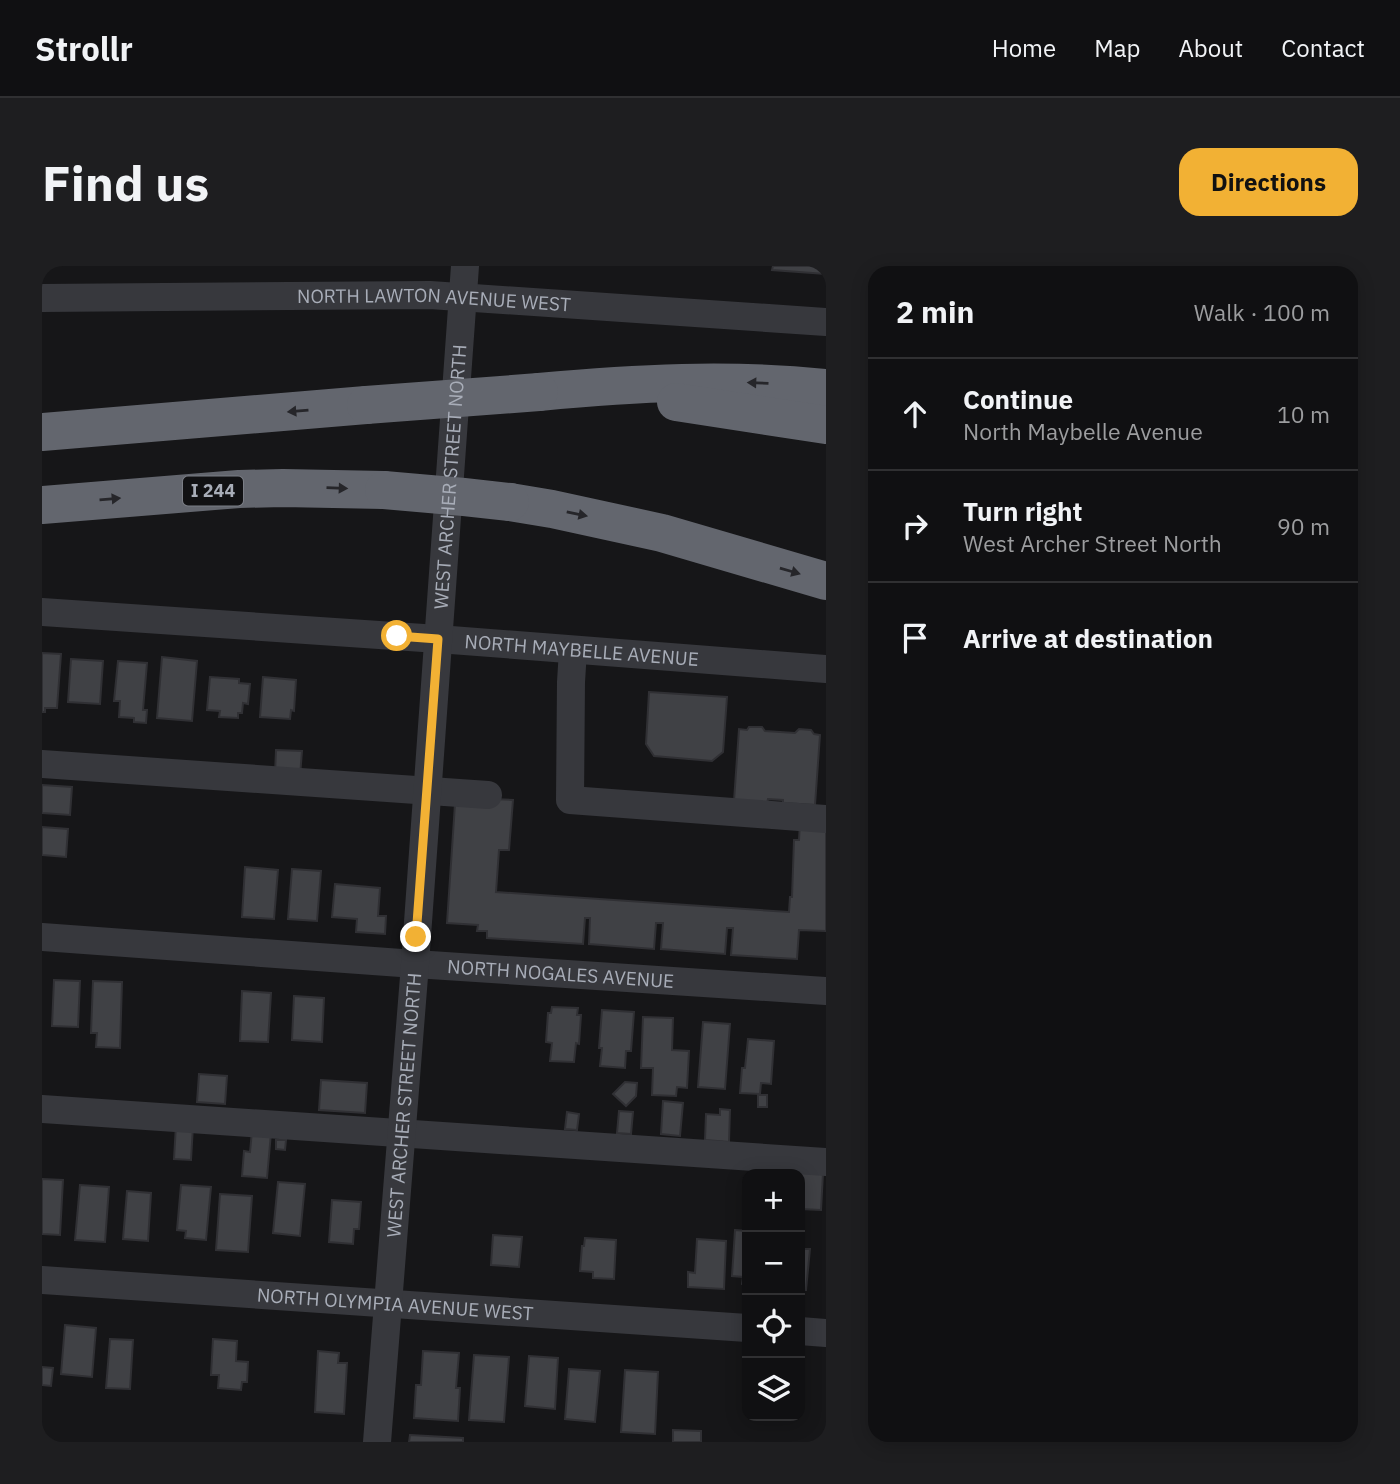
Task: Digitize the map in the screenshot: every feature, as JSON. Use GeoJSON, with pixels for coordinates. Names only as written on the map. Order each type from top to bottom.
{"type":"FeatureCollection","features":[{"type":"Feature","properties":{"kind":"highway"},"geometry":{"type":"LineString","coordinates":[[42,432],[624,384],[763,383],[826,388]]}},
{"type":"Feature","properties":{"kind":"highway"},"geometry":{"type":"LineString","coordinates":[[580,388],[826,425]]}},
{"type":"Feature","properties":{"kind":"highway","name":"I 244"},"geometry":{"type":"LineString","coordinates":[[42,505],[239,489],[329,488],[464,496],[552,509],[662,533],[826,581]]}},
{"type":"Feature","properties":{"kind":"street","name":"WEST ARCHER STREET NORTH"},"geometry":{"type":"LineString","coordinates":[[377,1442],[415,964],[465,266]]}},
{"type":"Feature","properties":{"kind":"street","name":"NORTH LAWTON AVENUE WEST"},"geometry":{"type":"LineString","coordinates":[[42,298],[463,296],[826,322]]}},
{"type":"Feature","properties":{"kind":"street","name":"NORTH MAYBELLE AVENUE"},"geometry":{"type":"LineString","coordinates":[[42,612],[438,639],[826,670]]}},
{"type":"Feature","properties":{"kind":"street"},"geometry":{"type":"LineString","coordinates":[[573,650],[570,682],[570,800],[826,819]]}},
{"type":"Feature","properties":{"kind":"street"},"geometry":{"type":"LineString","coordinates":[[42,764],[488,794]]}},
{"type":"Feature","properties":{"kind":"street","name":"NORTH NOGALES AVENUE"},"geometry":{"type":"LineString","coordinates":[[42,937],[826,990]]}},
{"type":"Feature","properties":{"kind":"street"},"geometry":{"type":"LineString","coordinates":[[42,1109],[826,1162]]}},
{"type":"Feature","properties":{"kind":"street","name":"NORTH OLYMPIA AVENUE WEST"},"geometry":{"type":"LineString","coordinates":[[42,1280],[742,1328]]}},
{"type":"Feature","properties":{"kind":"street"},"geometry":{"type":"LineString","coordinates":[[805,1331],[826,1333]]}},
{"type":"Feature","properties":{"kind":"building"},"geometry":{"type":"Polygon","coordinates":[[[773,266],[826,266],[826,274],[772,270],[773,266]]]}},
{"type":"Feature","properties":{"kind":"building"},"geometry":{"type":"Polygon","coordinates":[[[42,653],[61,654],[57,708],[45,708],[45,712],[42,712],[42,653]]]}},
{"type":"Feature","properties":{"kind":"building"},"geometry":{"type":"Polygon","coordinates":[[[162,657],[197,661],[192,721],[157,718],[162,657]]]}},
{"type":"Feature","properties":{"kind":"building"},"geometry":{"type":"Polygon","coordinates":[[[71,659],[103,661],[100,704],[68,702],[71,659]]]}},
{"type":"Feature","properties":{"kind":"building"},"geometry":{"type":"Polygon","coordinates":[[[118,661],[147,663],[143,710],[147,710],[146,723],[134,722],[134,718],[119,717],[120,701],[114,701],[118,661]]]}},
{"type":"Feature","properties":{"kind":"building"},"geometry":{"type":"Polygon","coordinates":[[[210,677],[239,679],[239,683],[250,684],[248,704],[243,703],[242,713],[238,713],[238,718],[219,717],[220,711],[207,710],[210,677]]]}},
{"type":"Feature","properties":{"kind":"building"},"geometry":{"type":"Polygon","coordinates":[[[263,677],[296,680],[294,711],[291,710],[290,719],[260,717],[263,677]]]}},
{"type":"Feature","properties":{"kind":"building"},"geometry":{"type":"Polygon","coordinates":[[[649,692],[727,697],[723,752],[712,761],[654,756],[646,744],[649,692]]]}},
{"type":"Feature","properties":{"kind":"building"},"geometry":{"type":"Polygon","coordinates":[[[749,727],[795,733],[799,729],[811,730],[820,735],[815,805],[768,799],[767,803],[734,801],[739,729],[747,730],[749,727]]]}},
{"type":"Feature","properties":{"kind":"building"},"geometry":{"type":"Polygon","coordinates":[[[276,750],[302,751],[300,776],[275,774],[276,750]]]}},
{"type":"Feature","properties":{"kind":"building"},"geometry":{"type":"Polygon","coordinates":[[[42,785],[72,787],[70,815],[42,813],[42,785]]]}},
{"type":"Feature","properties":{"kind":"building"},"geometry":{"type":"Polygon","coordinates":[[[492,799],[513,800],[509,850],[499,850],[496,892],[789,912],[794,840],[799,840],[800,823],[826,825],[826,931],[799,930],[797,959],[731,955],[733,928],[727,928],[725,954],[661,949],[663,923],[656,923],[654,949],[589,944],[590,918],[585,918],[583,944],[487,938],[487,931],[477,931],[478,925],[447,923],[455,804],[492,799]]]}},
{"type":"Feature","properties":{"kind":"building"},"geometry":{"type":"Polygon","coordinates":[[[42,827],[68,829],[66,857],[42,855],[42,827]]]}},
{"type":"Feature","properties":{"kind":"building"},"geometry":{"type":"Polygon","coordinates":[[[245,867],[278,870],[274,919],[242,917],[245,867]]]}},
{"type":"Feature","properties":{"kind":"building"},"geometry":{"type":"Polygon","coordinates":[[[292,869],[321,871],[317,921],[288,919],[292,869]]]}},
{"type":"Feature","properties":{"kind":"building"},"geometry":{"type":"Polygon","coordinates":[[[335,884],[380,888],[378,916],[386,916],[385,934],[356,932],[357,919],[332,917],[335,884]]]}},
{"type":"Feature","properties":{"kind":"building"},"geometry":{"type":"Polygon","coordinates":[[[54,980],[80,981],[78,1027],[52,1026],[54,980]]]}},
{"type":"Feature","properties":{"kind":"building"},"geometry":{"type":"Polygon","coordinates":[[[93,981],[122,982],[120,1048],[96,1047],[97,1033],[91,1033],[93,981]]]}},
{"type":"Feature","properties":{"kind":"building"},"geometry":{"type":"Polygon","coordinates":[[[242,991],[271,993],[268,1042],[240,1041],[242,991]]]}},
{"type":"Feature","properties":{"kind":"building"},"geometry":{"type":"Polygon","coordinates":[[[294,996],[324,998],[322,1042],[292,1040],[294,996]]]}},
{"type":"Feature","properties":{"kind":"building"},"geometry":{"type":"Polygon","coordinates":[[[552,1007],[578,1008],[577,1015],[581,1015],[579,1044],[576,1043],[574,1062],[550,1061],[552,1043],[546,1042],[548,1013],[551,1013],[552,1007]]]}},
{"type":"Feature","properties":{"kind":"building"},"geometry":{"type":"Polygon","coordinates":[[[602,1010],[634,1012],[631,1051],[626,1051],[625,1068],[600,1066],[602,1010]]]}},
{"type":"Feature","properties":{"kind":"building"},"geometry":{"type":"Polygon","coordinates":[[[643,1017],[673,1018],[672,1050],[689,1051],[687,1088],[677,1087],[676,1096],[652,1095],[653,1068],[641,1068],[643,1017]]]}},
{"type":"Feature","properties":{"kind":"building"},"geometry":{"type":"Polygon","coordinates":[[[703,1022],[730,1024],[725,1089],[698,1087],[703,1022]]]}},
{"type":"Feature","properties":{"kind":"building"},"geometry":{"type":"Polygon","coordinates":[[[748,1039],[774,1041],[771,1084],[761,1083],[760,1094],[740,1093],[748,1039]]]}},
{"type":"Feature","properties":{"kind":"building"},"geometry":{"type":"Polygon","coordinates":[[[199,1074],[227,1076],[225,1104],[197,1102],[199,1074]]]}},
{"type":"Feature","properties":{"kind":"building"},"geometry":{"type":"Polygon","coordinates":[[[321,1080],[367,1083],[365,1113],[319,1110],[321,1080]]]}},
{"type":"Feature","properties":{"kind":"building"},"geometry":{"type":"Polygon","coordinates":[[[625,1082],[637,1083],[636,1096],[626,1106],[613,1094],[625,1082]]]}},
{"type":"Feature","properties":{"kind":"building"},"geometry":{"type":"Polygon","coordinates":[[[758,1095],[767,1095],[767,1107],[758,1107],[758,1095]]]}},
{"type":"Feature","properties":{"kind":"building"},"geometry":{"type":"Polygon","coordinates":[[[663,1101],[683,1103],[680,1136],[661,1134],[663,1101]]]}},
{"type":"Feature","properties":{"kind":"building"},"geometry":{"type":"Polygon","coordinates":[[[720,1109],[730,1110],[729,1142],[705,1140],[706,1114],[720,1115],[720,1109]]]}},
{"type":"Feature","properties":{"kind":"building"},"geometry":{"type":"Polygon","coordinates":[[[619,1111],[633,1112],[631,1134],[617,1133],[619,1111]]]}},
{"type":"Feature","properties":{"kind":"building"},"geometry":{"type":"Polygon","coordinates":[[[567,1112],[579,1114],[577,1130],[565,1129],[567,1112]]]}},
{"type":"Feature","properties":{"kind":"building"},"geometry":{"type":"Polygon","coordinates":[[[176,1125],[193,1126],[191,1160],[174,1159],[176,1125]]]}},
{"type":"Feature","properties":{"kind":"building"},"geometry":{"type":"Polygon","coordinates":[[[252,1131],[271,1133],[267,1178],[242,1176],[244,1151],[250,1152],[252,1131]]]}},
{"type":"Feature","properties":{"kind":"building"},"geometry":{"type":"Polygon","coordinates":[[[276,1140],[286,1140],[285,1150],[276,1149],[276,1140]]]}},
{"type":"Feature","properties":{"kind":"building"},"geometry":{"type":"Polygon","coordinates":[[[805,1172],[823,1173],[821,1210],[805,1209],[805,1172]]]}},
{"type":"Feature","properties":{"kind":"building"},"geometry":{"type":"Polygon","coordinates":[[[42,1179],[63,1180],[60,1235],[42,1234],[42,1179]]]}},
{"type":"Feature","properties":{"kind":"building"},"geometry":{"type":"Polygon","coordinates":[[[278,1182],[305,1184],[300,1236],[273,1233],[278,1182]]]}},
{"type":"Feature","properties":{"kind":"building"},"geometry":{"type":"Polygon","coordinates":[[[80,1185],[109,1187],[105,1242],[75,1240],[80,1185]]]}},
{"type":"Feature","properties":{"kind":"building"},"geometry":{"type":"Polygon","coordinates":[[[181,1185],[211,1187],[206,1240],[185,1238],[186,1231],[177,1230],[181,1185]]]}},
{"type":"Feature","properties":{"kind":"building"},"geometry":{"type":"Polygon","coordinates":[[[127,1191],[151,1193],[148,1241],[123,1239],[127,1191]]]}},
{"type":"Feature","properties":{"kind":"building"},"geometry":{"type":"Polygon","coordinates":[[[220,1194],[252,1196],[248,1252],[216,1250],[220,1194]]]}},
{"type":"Feature","properties":{"kind":"building"},"geometry":{"type":"Polygon","coordinates":[[[332,1200],[361,1202],[359,1229],[354,1229],[353,1244],[329,1242],[332,1200]]]}},
{"type":"Feature","properties":{"kind":"building"},"geometry":{"type":"Polygon","coordinates":[[[735,1230],[742,1231],[742,1277],[732,1276],[735,1230]]]}},
{"type":"Feature","properties":{"kind":"building"},"geometry":{"type":"Polygon","coordinates":[[[493,1235],[522,1237],[519,1267],[491,1265],[493,1235]]]}},
{"type":"Feature","properties":{"kind":"building"},"geometry":{"type":"Polygon","coordinates":[[[585,1238],[616,1240],[614,1279],[593,1278],[593,1272],[580,1271],[585,1238]]]}},
{"type":"Feature","properties":{"kind":"building"},"geometry":{"type":"Polygon","coordinates":[[[697,1239],[726,1241],[724,1289],[688,1287],[688,1272],[695,1273],[697,1239]]]}},
{"type":"Feature","properties":{"kind":"building"},"geometry":{"type":"Polygon","coordinates":[[[805,1249],[810,1249],[806,1290],[805,1249]]]}},
{"type":"Feature","properties":{"kind":"building"},"geometry":{"type":"Polygon","coordinates":[[[65,1325],[96,1328],[92,1377],[61,1374],[65,1325]]]}},
{"type":"Feature","properties":{"kind":"building"},"geometry":{"type":"Polygon","coordinates":[[[110,1339],[133,1340],[130,1389],[106,1388],[110,1339]]]}},
{"type":"Feature","properties":{"kind":"building"},"geometry":{"type":"Polygon","coordinates":[[[213,1339],[237,1341],[236,1361],[248,1362],[247,1382],[242,1382],[241,1390],[218,1388],[219,1375],[211,1375],[213,1339]]]}},
{"type":"Feature","properties":{"kind":"building"},"geometry":{"type":"Polygon","coordinates":[[[318,1351],[339,1353],[338,1363],[347,1363],[344,1414],[315,1412],[318,1351]]]}},
{"type":"Feature","properties":{"kind":"building"},"geometry":{"type":"Polygon","coordinates":[[[423,1351],[459,1353],[456,1388],[460,1388],[458,1421],[414,1418],[416,1385],[421,1385],[423,1351]]]}},
{"type":"Feature","properties":{"kind":"building"},"geometry":{"type":"Polygon","coordinates":[[[474,1355],[509,1357],[504,1422],[469,1420],[474,1355]]]}},
{"type":"Feature","properties":{"kind":"building"},"geometry":{"type":"Polygon","coordinates":[[[529,1356],[558,1358],[555,1409],[525,1406],[529,1356]]]}},
{"type":"Feature","properties":{"kind":"building"},"geometry":{"type":"Polygon","coordinates":[[[42,1367],[53,1368],[51,1386],[42,1385],[42,1367]]]}},
{"type":"Feature","properties":{"kind":"building"},"geometry":{"type":"Polygon","coordinates":[[[569,1369],[600,1371],[595,1422],[565,1419],[569,1369]]]}},
{"type":"Feature","properties":{"kind":"building"},"geometry":{"type":"Polygon","coordinates":[[[625,1370],[658,1372],[655,1434],[621,1432],[625,1370]]]}},
{"type":"Feature","properties":{"kind":"building"},"geometry":{"type":"Polygon","coordinates":[[[673,1430],[701,1431],[701,1442],[673,1442],[673,1430]]]}},
{"type":"Feature","properties":{"kind":"building"},"geometry":{"type":"Polygon","coordinates":[[[410,1435],[463,1438],[463,1442],[409,1442],[410,1435]]]}},
{"type":"Feature","properties":{"kind":"route"},"geometry":{"type":"LineString","coordinates":[[397,636],[438,639],[416,937]]}}]}
